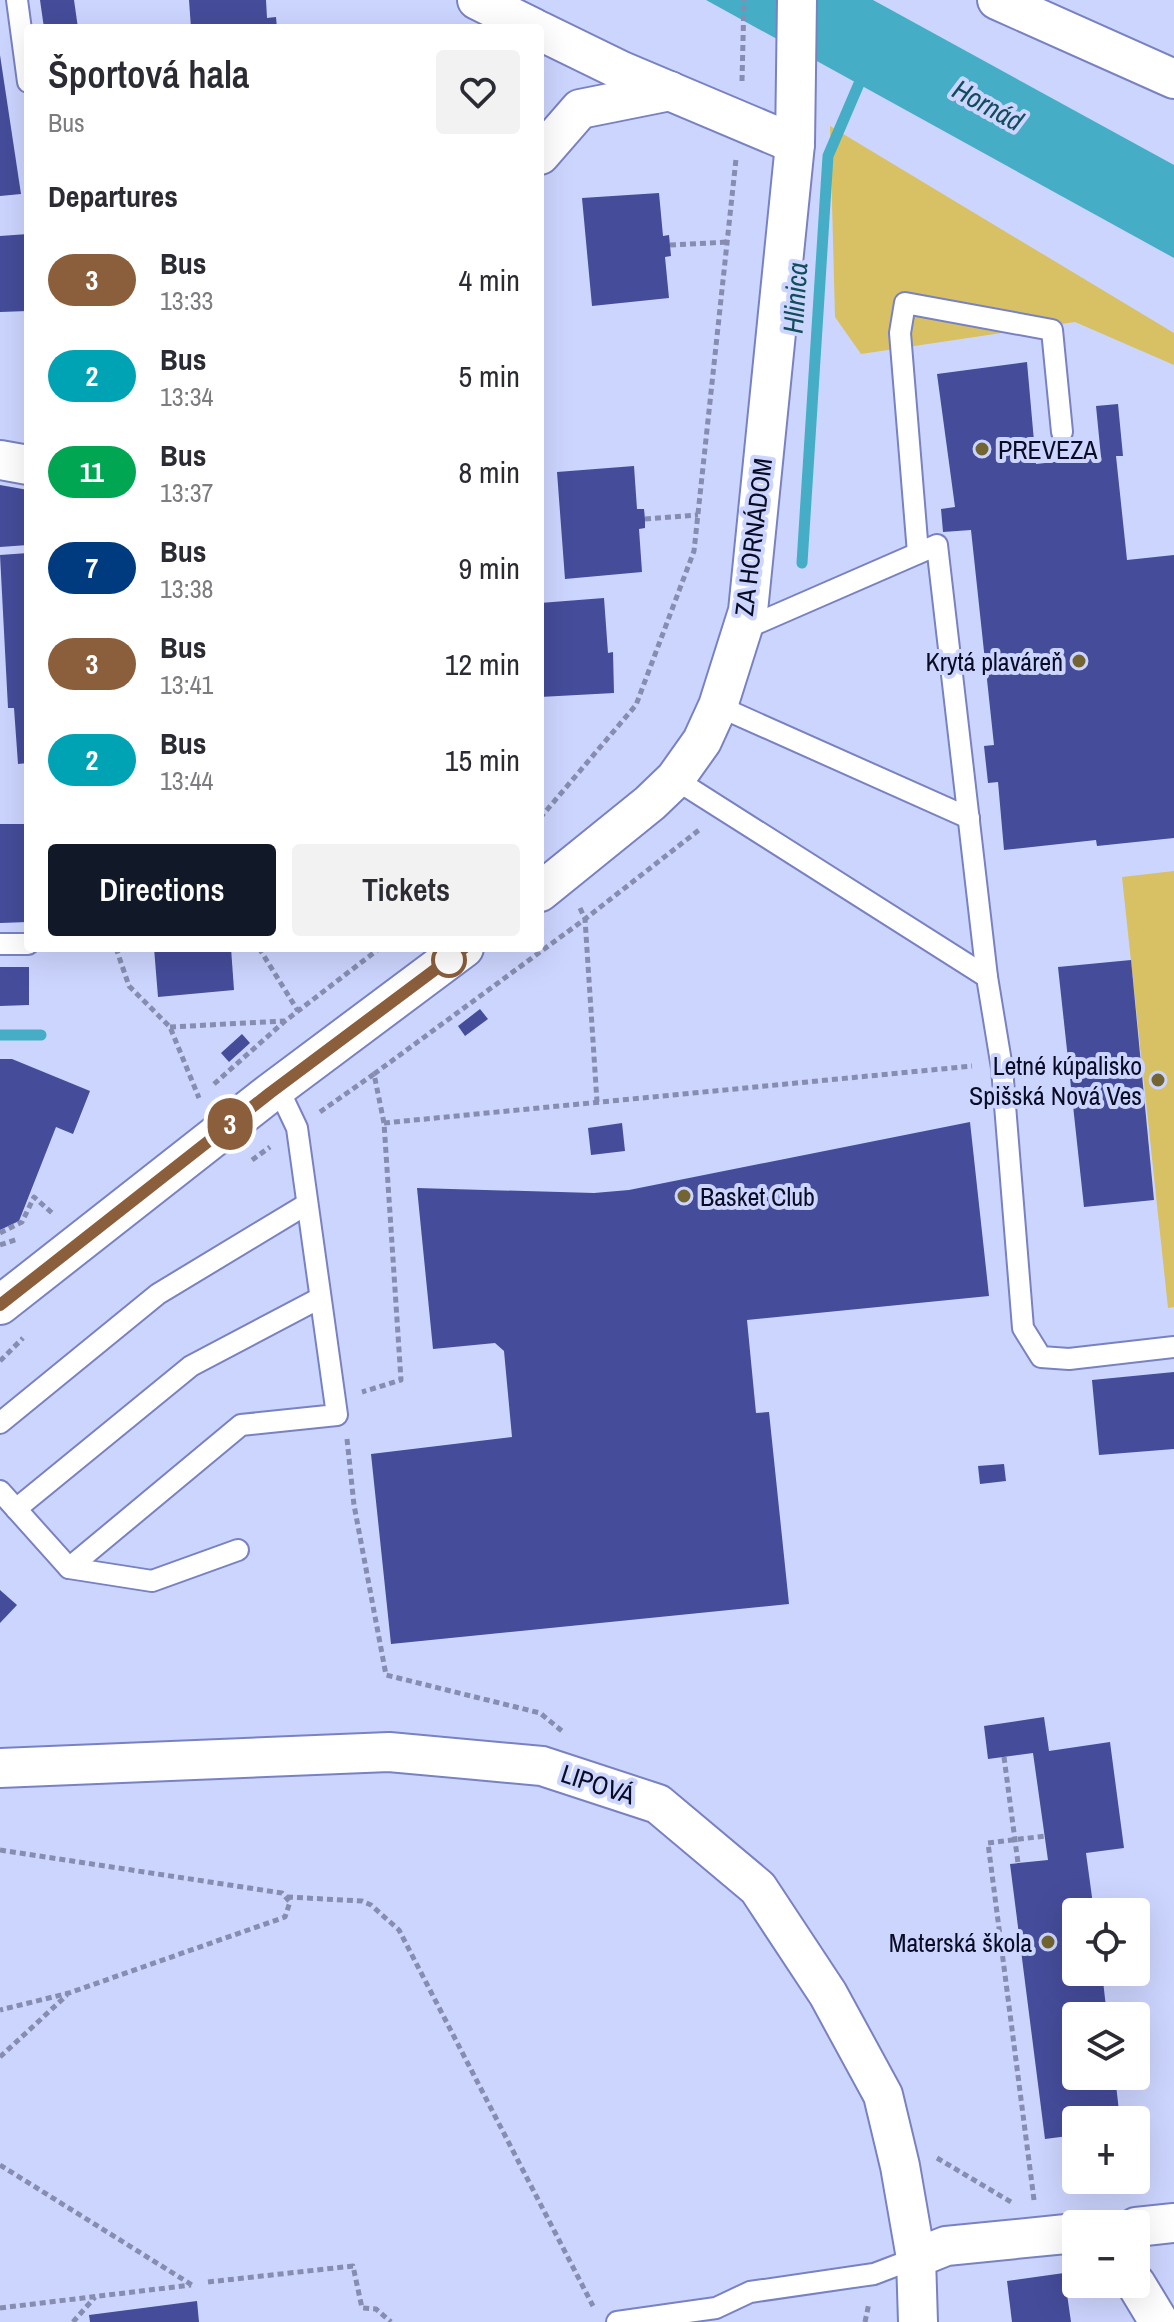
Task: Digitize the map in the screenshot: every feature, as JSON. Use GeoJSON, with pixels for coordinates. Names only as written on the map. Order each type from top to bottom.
{"type":"FeatureCollection","features":[{"type":"Feature","properties":{"kind":"street"},"geometry":{"type":"LineString","coordinates":[[477,0],[526,24]]}},
{"type":"Feature","properties":{"kind":"street","name":"ZA HORNÁDOM"},"geometry":{"type":"LineString","coordinates":[[552,883],[675,779],[702,741],[718,706],[748,611],[795,144],[797,0]]}},
{"type":"Feature","properties":{"kind":"street"},"geometry":{"type":"LineString","coordinates":[[997,0],[1174,79]]}},
{"type":"Feature","properties":{"kind":"street"},"geometry":{"type":"LineString","coordinates":[[544,33],[795,144]]}},
{"type":"Feature","properties":{"kind":"street"},"geometry":{"type":"LineString","coordinates":[[544,150],[580,109],[670,91]]}},
{"type":"Feature","properties":{"kind":"street"},"geometry":{"type":"LineString","coordinates":[[0,460],[24,464]]}},
{"type":"Feature","properties":{"kind":"street"},"geometry":{"type":"LineString","coordinates":[[0,1305],[278,1088],[459,952]]}},
{"type":"Feature","properties":{"kind":"street","name":"LIPOVÁ"},"geometry":{"type":"LineString","coordinates":[[0,1768],[389,1752],[542,1766],[658,1804],[758,1888],[828,1994],[883,2095],[900,2166],[916,2258],[918,2322]]}},
{"type":"Feature","properties":{"kind":"street"},"geometry":{"type":"LineString","coordinates":[[1150,2226],[1174,2223]]}},
{"type":"Feature","properties":{"kind":"street"},"geometry":{"type":"LineString","coordinates":[[916,2258],[946,2246],[1037,2227],[1062,2231]]}},
{"type":"Feature","properties":{"kind":"street"},"geometry":{"type":"LineString","coordinates":[[1144,2298],[1159,2322]]}},
{"type":"Feature","properties":{"kind":"lane"},"geometry":{"type":"LineString","coordinates":[[17,0],[24,52]]}},
{"type":"Feature","properties":{"kind":"lane"},"geometry":{"type":"LineString","coordinates":[[918,553],[900,333],[905,303],[1052,330],[1062,432]]}},
{"type":"Feature","properties":{"kind":"lane"},"geometry":{"type":"LineString","coordinates":[[742,630],[937,545],[987,977],[1002,1063],[1023,1328],[1041,1357],[1069,1359],[1174,1347]]}},
{"type":"Feature","properties":{"kind":"lane"},"geometry":{"type":"LineString","coordinates":[[718,706],[969,818]]}},
{"type":"Feature","properties":{"kind":"lane"},"geometry":{"type":"LineString","coordinates":[[675,779],[987,977]]}},
{"type":"Feature","properties":{"kind":"lane"},"geometry":{"type":"LineString","coordinates":[[0,944],[24,944]]}},
{"type":"Feature","properties":{"kind":"lane"},"geometry":{"type":"LineString","coordinates":[[69,1568],[241,1425],[337,1415],[297,1128],[278,1088]]}},
{"type":"Feature","properties":{"kind":"lane"},"geometry":{"type":"LineString","coordinates":[[0,1423],[158,1294],[307,1204]]}},
{"type":"Feature","properties":{"kind":"lane"},"geometry":{"type":"LineString","coordinates":[[16,1509],[191,1366],[320,1298]]}},
{"type":"Feature","properties":{"kind":"lane"},"geometry":{"type":"LineString","coordinates":[[0,1491],[69,1568],[152,1581],[238,1550]]}},
{"type":"Feature","properties":{"kind":"lane"},"geometry":{"type":"LineString","coordinates":[[617,2322],[716,2308],[750,2292],[874,2274],[916,2258]]}},
{"type":"Feature","properties":{"kind":"path"},"geometry":{"type":"LineString","coordinates":[[544,813],[636,705],[694,551],[740,120],[744,0]]}},
{"type":"Feature","properties":{"kind":"path"},"geometry":{"type":"LineString","coordinates":[[670,245],[728,242]]}},
{"type":"Feature","properties":{"kind":"path"},"geometry":{"type":"LineString","coordinates":[[645,519],[698,515]]}},
{"type":"Feature","properties":{"kind":"path"},"geometry":{"type":"LineString","coordinates":[[544,949],[725,810]]}},
{"type":"Feature","properties":{"kind":"path"},"geometry":{"type":"LineString","coordinates":[[552,883],[585,919],[597,1102]]}},
{"type":"Feature","properties":{"kind":"path"},"geometry":{"type":"LineString","coordinates":[[117,952],[129,986],[170,1027],[199,1098]]}},
{"type":"Feature","properties":{"kind":"path"},"geometry":{"type":"LineString","coordinates":[[261,952],[298,1011]]}},
{"type":"Feature","properties":{"kind":"path"},"geometry":{"type":"LineString","coordinates":[[188,1108],[285,1021],[375,952]]}},
{"type":"Feature","properties":{"kind":"path"},"geometry":{"type":"LineString","coordinates":[[374,1074],[540,952]]}},
{"type":"Feature","properties":{"kind":"path"},"geometry":{"type":"LineString","coordinates":[[170,1027],[285,1021]]}},
{"type":"Feature","properties":{"kind":"path"},"geometry":{"type":"LineString","coordinates":[[384,1123],[1002,1063]]}},
{"type":"Feature","properties":{"kind":"path"},"geometry":{"type":"LineString","coordinates":[[0,1233],[22,1222],[34,1197],[52,1213],[64,1204]]}},
{"type":"Feature","properties":{"kind":"path"},"geometry":{"type":"LineString","coordinates":[[370,1588],[386,1675],[540,1713],[565,1733]]}},
{"type":"Feature","properties":{"kind":"path"},"geometry":{"type":"LineString","coordinates":[[1004,1757],[1018,1863]]}},
{"type":"Feature","properties":{"kind":"path"},"geometry":{"type":"LineString","coordinates":[[1037,2227],[988,1843],[1045,1836]]}},
{"type":"Feature","properties":{"kind":"path"},"geometry":{"type":"LineString","coordinates":[[0,1850],[282,1893],[290,1902],[285,1917],[69,1993],[0,2010]]}},
{"type":"Feature","properties":{"kind":"path"},"geometry":{"type":"LineString","coordinates":[[286,1897],[362,1901],[371,1905],[399,1930],[594,2308]]}},
{"type":"Feature","properties":{"kind":"path"},"geometry":{"type":"LineString","coordinates":[[2,2054],[69,1993]]}},
{"type":"Feature","properties":{"kind":"path"},"geometry":{"type":"LineString","coordinates":[[932,2155],[1037,2227]]}},
{"type":"Feature","properties":{"kind":"path"},"geometry":{"type":"LineString","coordinates":[[0,2165],[192,2285],[0,2311]]}},
{"type":"Feature","properties":{"kind":"path"},"geometry":{"type":"LineString","coordinates":[[208,2282],[353,2266],[362,2308],[376,2309],[391,2322]]}},
{"type":"Feature","properties":{"kind":"path"},"geometry":{"type":"LineString","coordinates":[[73,2322],[96,2297]]}},
{"type":"Feature","properties":{"kind":"shaded area"},"geometry":{"type":"Polygon","coordinates":[[[830,126],[1174,333],[1174,365],[1075,322],[861,354],[835,317],[830,126]]]}},
{"type":"Feature","properties":{"kind":"shaded area","name":"Letné kúpalisko Spišská Nová Ves"},"geometry":{"type":"Polygon","coordinates":[[[1174,871],[1174,1307],[1168,1308],[1122,877],[1174,871]]]}},
{"type":"Feature","properties":{"kind":"water","name":"Hornád"},"geometry":{"type":"Polygon","coordinates":[[[706,0],[873,0],[1174,165],[1174,258],[706,0]]]}},
{"type":"Feature","properties":{"kind":"building"},"geometry":{"type":"Polygon","coordinates":[[[40,0],[74,0],[77,24],[43,24],[40,0]]]}},
{"type":"Feature","properties":{"kind":"building"},"geometry":{"type":"Polygon","coordinates":[[[189,0],[266,0],[267,18],[276,17],[277,24],[191,24],[189,0]]]}},
{"type":"Feature","properties":{"kind":"building"},"geometry":{"type":"Polygon","coordinates":[[[0,55],[21,194],[0,196],[0,55]]]}},
{"type":"Feature","properties":{"kind":"building"},"geometry":{"type":"Polygon","coordinates":[[[659,193],[663,236],[669,235],[671,256],[665,257],[669,298],[592,306],[582,198],[659,193]]]}},
{"type":"Feature","properties":{"kind":"building"},"geometry":{"type":"Polygon","coordinates":[[[24,234],[24,311],[0,312],[0,236],[24,234]]]}},
{"type":"Feature","properties":{"kind":"building","name":"Krytá plaváreň"},"geometry":{"type":"Polygon","coordinates":[[[1027,362],[1036,464],[1101,457],[1096,406],[1118,404],[1123,456],[1116,456],[1127,560],[1174,555],[1174,838],[1097,846],[1096,840],[1004,850],[998,782],[988,783],[984,746],[994,745],[971,530],[943,532],[941,509],[955,507],[937,374],[1027,362]]]}},
{"type":"Feature","properties":{"kind":"building"},"geometry":{"type":"Polygon","coordinates":[[[634,466],[637,509],[644,509],[645,519],[645,528],[639,529],[642,572],[565,579],[557,472],[634,466]]]}},
{"type":"Feature","properties":{"kind":"building"},"geometry":{"type":"Polygon","coordinates":[[[0,485],[24,489],[24,545],[0,547],[0,485]]]}},
{"type":"Feature","properties":{"kind":"building"},"geometry":{"type":"Polygon","coordinates":[[[24,553],[24,763],[18,764],[14,708],[8,708],[0,555],[24,553]]]}},
{"type":"Feature","properties":{"kind":"building"},"geometry":{"type":"Polygon","coordinates":[[[604,598],[608,653],[613,652],[614,693],[544,697],[544,603],[604,598]]]}},
{"type":"Feature","properties":{"kind":"building"},"geometry":{"type":"Polygon","coordinates":[[[0,824],[24,824],[24,922],[0,923],[0,824]]]}},
{"type":"Feature","properties":{"kind":"building"},"geometry":{"type":"Polygon","coordinates":[[[154,952],[231,952],[234,990],[158,997],[154,952]]]}},
{"type":"Feature","properties":{"kind":"building"},"geometry":{"type":"Polygon","coordinates":[[[1131,960],[1154,1200],[1084,1207],[1058,967],[1131,960]]]}},
{"type":"Feature","properties":{"kind":"building"},"geometry":{"type":"Polygon","coordinates":[[[0,967],[29,967],[29,1005],[0,1006],[0,967]]]}},
{"type":"Feature","properties":{"kind":"building"},"geometry":{"type":"Polygon","coordinates":[[[480,1009],[488,1019],[465,1036],[458,1026],[480,1009]]]}},
{"type":"Feature","properties":{"kind":"building"},"geometry":{"type":"Polygon","coordinates":[[[242,1034],[250,1043],[229,1062],[221,1053],[242,1034]]]}},
{"type":"Feature","properties":{"kind":"building"},"geometry":{"type":"Polygon","coordinates":[[[0,1059],[12,1059],[90,1091],[73,1134],[56,1127],[19,1221],[0,1230],[0,1059]]]}},
{"type":"Feature","properties":{"kind":"building"},"geometry":{"type":"Polygon","coordinates":[[[970,1122],[989,1296],[747,1320],[756,1413],[769,1412],[789,1604],[391,1644],[371,1454],[512,1437],[504,1351],[495,1343],[433,1349],[417,1188],[594,1193],[629,1190],[970,1122]]]}},
{"type":"Feature","properties":{"kind":"building"},"geometry":{"type":"Polygon","coordinates":[[[622,1123],[625,1151],[591,1155],[588,1128],[622,1123]]]}},
{"type":"Feature","properties":{"kind":"building"},"geometry":{"type":"Polygon","coordinates":[[[1174,1372],[1174,1449],[1099,1455],[1092,1380],[1174,1372]]]}},
{"type":"Feature","properties":{"kind":"building"},"geometry":{"type":"Polygon","coordinates":[[[1004,1464],[1006,1481],[980,1484],[978,1466],[1004,1464]]]}},
{"type":"Feature","properties":{"kind":"building"},"geometry":{"type":"Polygon","coordinates":[[[0,1590],[17,1605],[0,1623],[0,1590]]]}},
{"type":"Feature","properties":{"kind":"building","name":"Materská škola"},"geometry":{"type":"Polygon","coordinates":[[[1044,1717],[1049,1751],[1110,1742],[1124,1848],[1086,1853],[1092,1898],[1062,1898],[1062,1986],[1104,1986],[1105,2002],[1062,2002],[1062,2090],[1117,2090],[1118,2106],[1062,2106],[1062,2137],[1045,2139],[1010,1864],[1048,1860],[1033,1753],[988,1759],[984,1726],[1044,1717]]]}},
{"type":"Feature","properties":{"kind":"building"},"geometry":{"type":"Polygon","coordinates":[[[1062,2273],[1062,2298],[1068,2298],[1071,2322],[1012,2322],[1007,2281],[1062,2273]]]}},
{"type":"Feature","properties":{"kind":"building"},"geometry":{"type":"Polygon","coordinates":[[[197,2301],[199,2322],[90,2322],[89,2315],[197,2301]]]}},
{"type":"Feature","properties":{"kind":"waterway","name":"Hlinica"},"geometry":{"type":"LineString","coordinates":[[802,563],[828,156],[864,72]]}},
{"type":"Feature","properties":{"kind":"waterway","name":"Hlinica"},"geometry":{"type":"LineString","coordinates":[[0,1035],[41,1035]]}},
{"type":"Feature","properties":{"kind":"bus line","name":"3"},"geometry":{"type":"LineString","coordinates":[[0,1305],[270,1093],[459,952]]}},
{"type":"Feature","properties":{"kind":"place","name":"PREVEZA"},"geometry":{"type":"Point","coordinates":[982,449]}},
{"type":"Feature","properties":{"kind":"place","name":"Krytá plaváreň"},"geometry":{"type":"Point","coordinates":[1079,661]}},
{"type":"Feature","properties":{"kind":"place","name":"Letné kúpalisko Spišská Nová Ves"},"geometry":{"type":"Point","coordinates":[1158,1080]}},
{"type":"Feature","properties":{"kind":"place","name":"Basket Club"},"geometry":{"type":"Point","coordinates":[684,1196]}},
{"type":"Feature","properties":{"kind":"place","name":"Materská škola"},"geometry":{"type":"Point","coordinates":[1048,1942]}}]}
